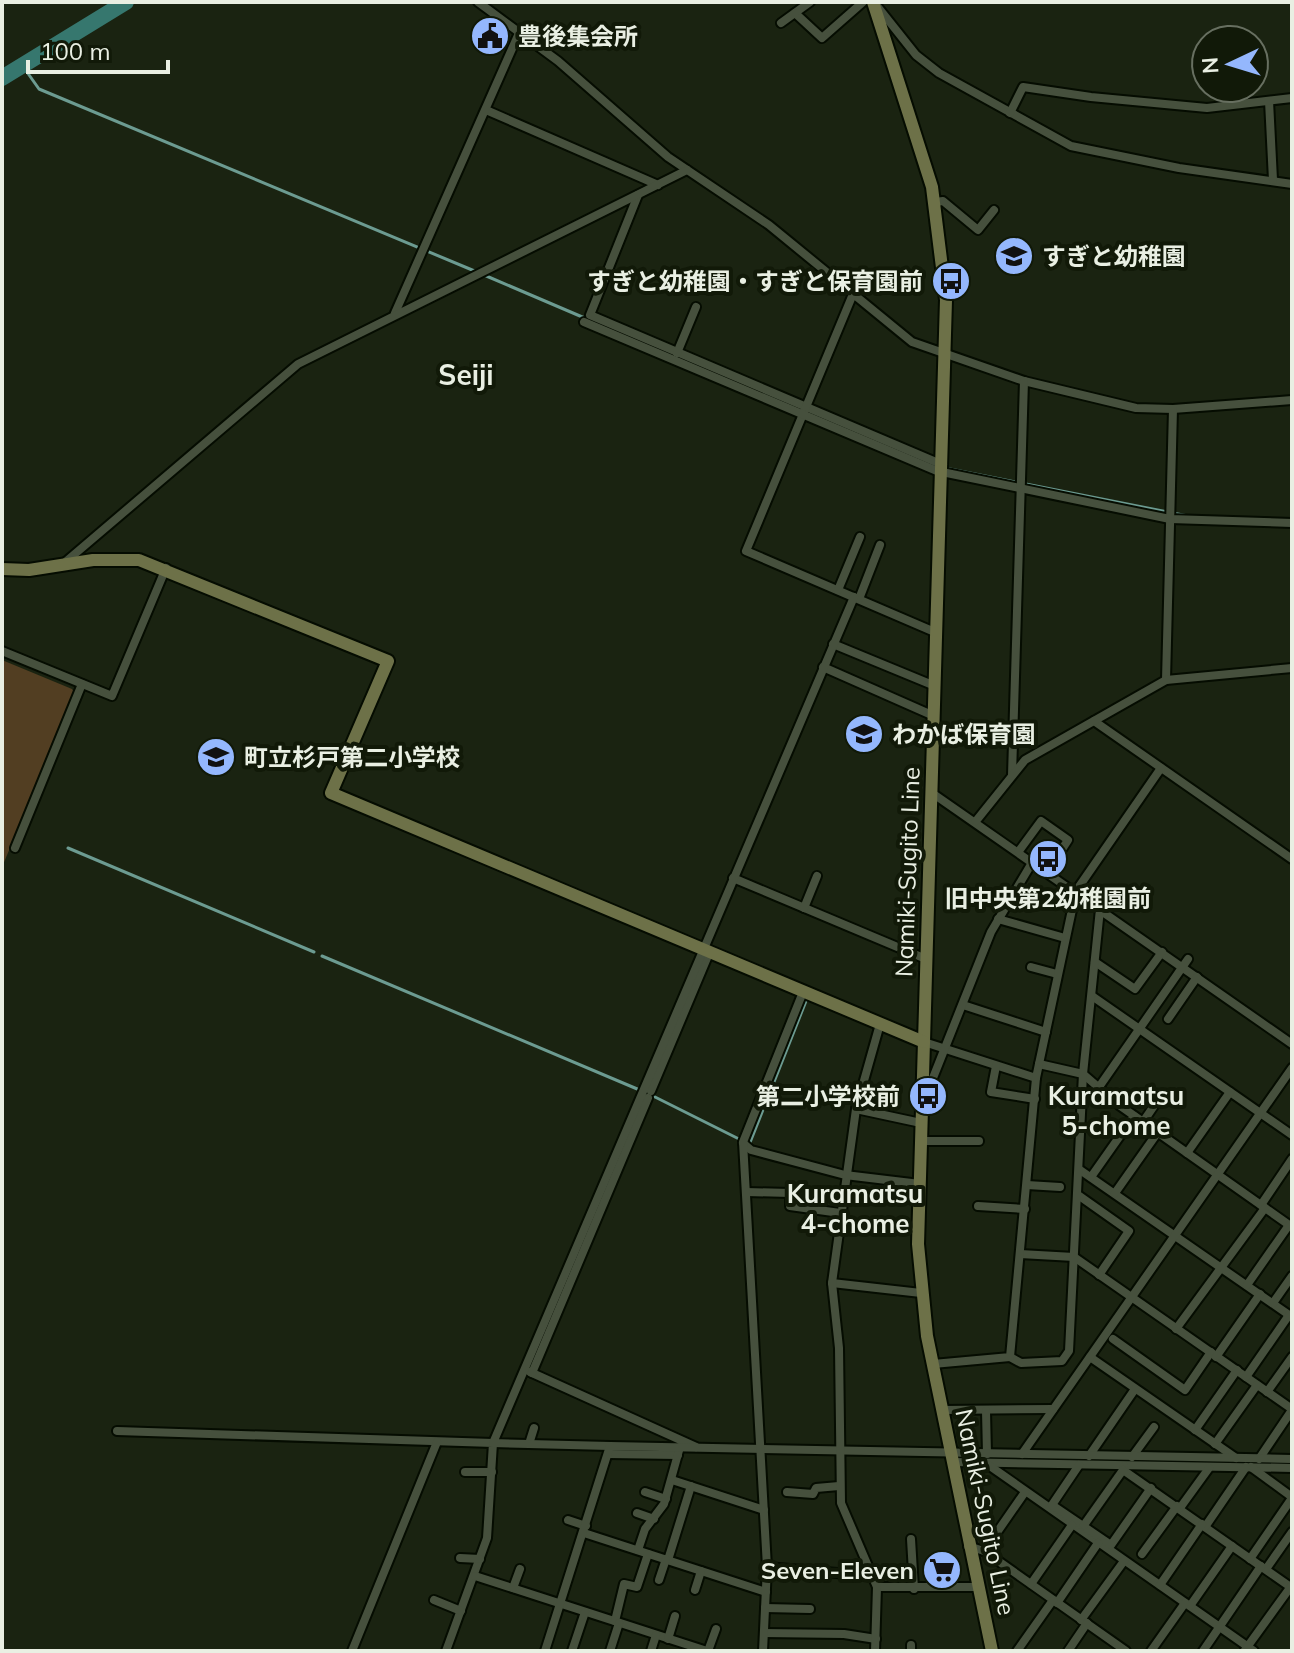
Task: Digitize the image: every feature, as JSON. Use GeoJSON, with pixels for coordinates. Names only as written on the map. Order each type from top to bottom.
{"type":"FeatureCollection","features":[{"type":"Feature","properties":{"kind":"main road","name":"Namiki-Sugito Line"},"geometry":{"type":"LineString","coordinates":[[873,2],[935,202],[944,269],[944,469],[921,1123],[921,1293],[968,1546],[993,1650]]}},
{"type":"Feature","properties":{"kind":"main road"},"geometry":{"type":"LineString","coordinates":[[2,569],[29,570],[121,559],[166,568],[388,661],[331,793],[924,1042]]}},
{"type":"Feature","properties":{"kind":"street"},"geometry":{"type":"LineString","coordinates":[[478,2],[687,170],[769,225],[912,342],[946,351],[1024,381],[1136,408],[1173,409],[1292,400]]}},
{"type":"Feature","properties":{"kind":"street"},"geometry":{"type":"LineString","coordinates":[[781,23],[810,2]]}},
{"type":"Feature","properties":{"kind":"street"},"geometry":{"type":"LineString","coordinates":[[795,13],[822,38],[863,2]]}},
{"type":"Feature","properties":{"kind":"street"},"geometry":{"type":"LineString","coordinates":[[873,2],[916,55],[963,88],[1071,146],[1179,168],[1292,184]]}},
{"type":"Feature","properties":{"kind":"street"},"geometry":{"type":"LineString","coordinates":[[395,314],[519,33]]}},
{"type":"Feature","properties":{"kind":"street"},"geometry":{"type":"LineString","coordinates":[[1010,113],[1023,87],[1207,108],[1242,104]]}},
{"type":"Feature","properties":{"kind":"street"},"geometry":{"type":"LineString","coordinates":[[1270,101],[1292,98]]}},
{"type":"Feature","properties":{"kind":"street"},"geometry":{"type":"LineString","coordinates":[[1269,104],[1273,180]]}},
{"type":"Feature","properties":{"kind":"street"},"geometry":{"type":"LineString","coordinates":[[486,110],[658,185]]}},
{"type":"Feature","properties":{"kind":"street"},"geometry":{"type":"LineString","coordinates":[[61,566],[298,364],[687,170]]}},
{"type":"Feature","properties":{"kind":"street"},"geometry":{"type":"LineString","coordinates":[[638,195],[588,312],[804,411]]}},
{"type":"Feature","properties":{"kind":"street"},"geometry":{"type":"LineString","coordinates":[[935,202],[943,201],[978,230],[994,210]]}},
{"type":"Feature","properties":{"kind":"street"},"geometry":{"type":"LineString","coordinates":[[405,291],[423,300]]}},
{"type":"Feature","properties":{"kind":"street"},"geometry":{"type":"LineString","coordinates":[[853,294],[746,551],[937,633]]}},
{"type":"Feature","properties":{"kind":"street"},"geometry":{"type":"LineString","coordinates":[[677,353],[696,307]]}},
{"type":"Feature","properties":{"kind":"street"},"geometry":{"type":"LineString","coordinates":[[584,322],[944,469],[1170,519],[1292,523]]}},
{"type":"Feature","properties":{"kind":"street"},"geometry":{"type":"LineString","coordinates":[[1012,775],[1024,381]]}},
{"type":"Feature","properties":{"kind":"street"},"geometry":{"type":"LineString","coordinates":[[1166,680],[1173,409]]}},
{"type":"Feature","properties":{"kind":"street"},"geometry":{"type":"LineString","coordinates":[[838,590],[860,537]]}},
{"type":"Feature","properties":{"kind":"street"},"geometry":{"type":"LineString","coordinates":[[446,1651],[475,1576],[490,1516],[493,1443],[528,1372],[650,1094],[733,878],[833,644],[880,545]]}},
{"type":"Feature","properties":{"kind":"street"},"geometry":{"type":"LineString","coordinates":[[2,651],[112,696],[166,568]]}},
{"type":"Feature","properties":{"kind":"street"},"geometry":{"type":"LineString","coordinates":[[833,644],[935,686]]}},
{"type":"Feature","properties":{"kind":"street"},"geometry":{"type":"LineString","coordinates":[[823,667],[934,716]]}},
{"type":"Feature","properties":{"kind":"street"},"geometry":{"type":"LineString","coordinates":[[976,821],[1025,760],[1166,680],[1292,668]]}},
{"type":"Feature","properties":{"kind":"street"},"geometry":{"type":"LineString","coordinates":[[15,848],[82,684]]}},
{"type":"Feature","properties":{"kind":"street"},"geometry":{"type":"LineString","coordinates":[[1094,721],[1292,859]]}},
{"type":"Feature","properties":{"kind":"street"},"geometry":{"type":"LineString","coordinates":[[1010,1357],[1036,1078],[1076,891],[1161,768]]}},
{"type":"Feature","properties":{"kind":"street"},"geometry":{"type":"LineString","coordinates":[[932,793],[1162,952],[1185,962],[1197,977],[1292,1044]]}},
{"type":"Feature","properties":{"kind":"street"},"geometry":{"type":"LineString","coordinates":[[1019,851],[1041,821],[1068,840],[1048,871]]}},
{"type":"Feature","properties":{"kind":"street"},"geometry":{"type":"LineString","coordinates":[[922,1106],[998,919],[1033,861]]}},
{"type":"Feature","properties":{"kind":"street"},"geometry":{"type":"LineString","coordinates":[[804,908],[817,876]]}},
{"type":"Feature","properties":{"kind":"street"},"geometry":{"type":"LineString","coordinates":[[733,878],[926,959]]}},
{"type":"Feature","properties":{"kind":"street"},"geometry":{"type":"LineString","coordinates":[[1013,894],[1027,898]]}},
{"type":"Feature","properties":{"kind":"street"},"geometry":{"type":"LineString","coordinates":[[933,1364],[1010,1357],[1021,1363],[1067,1358],[1080,1170],[1083,1074],[1100,909]]}},
{"type":"Feature","properties":{"kind":"street"},"geometry":{"type":"LineString","coordinates":[[998,919],[1065,938]]}},
{"type":"Feature","properties":{"kind":"street"},"geometry":{"type":"LineString","coordinates":[[528,1372],[707,950]]}},
{"type":"Feature","properties":{"kind":"street"},"geometry":{"type":"LineString","coordinates":[[1095,962],[1135,989],[1162,952]]}},
{"type":"Feature","properties":{"kind":"street"},"geometry":{"type":"LineString","coordinates":[[1099,1087],[1185,962]]}},
{"type":"Feature","properties":{"kind":"street"},"geometry":{"type":"LineString","coordinates":[[1031,967],[1057,974]]}},
{"type":"Feature","properties":{"kind":"street"},"geometry":{"type":"LineString","coordinates":[[1168,1019],[1197,977]]}},
{"type":"Feature","properties":{"kind":"street"},"geometry":{"type":"LineString","coordinates":[[763,1651],[767,1567],[743,1142],[803,992]]}},
{"type":"Feature","properties":{"kind":"street"},"geometry":{"type":"LineString","coordinates":[[1092,996],[1290,1130]]}},
{"type":"Feature","properties":{"kind":"street"},"geometry":{"type":"LineString","coordinates":[[963,1005],[1046,1032]]}},
{"type":"Feature","properties":{"kind":"street"},"geometry":{"type":"LineString","coordinates":[[875,1651],[877,1587],[841,1503],[839,1486],[839,1348],[832,1283],[856,1109],[880,1024]]}},
{"type":"Feature","properties":{"kind":"street"},"geometry":{"type":"LineString","coordinates":[[924,1042],[1036,1078]]}},
{"type":"Feature","properties":{"kind":"street"},"geometry":{"type":"LineString","coordinates":[[1039,1064],[1083,1074],[1134,1116],[1291,1226],[1247,1285]]}},
{"type":"Feature","properties":{"kind":"street"},"geometry":{"type":"LineString","coordinates":[[996,1066],[991,1092],[1035,1099]]}},
{"type":"Feature","properties":{"kind":"street"},"geometry":{"type":"LineString","coordinates":[[1022,1454],[1292,1068]]}},
{"type":"Feature","properties":{"kind":"street"},"geometry":{"type":"LineString","coordinates":[[1187,1153],[1230,1092]]}},
{"type":"Feature","properties":{"kind":"street"},"geometry":{"type":"LineString","coordinates":[[1143,1122],[1162,1094]]}},
{"type":"Feature","properties":{"kind":"street"},"geometry":{"type":"LineString","coordinates":[[856,1109],[921,1123]]}},
{"type":"Feature","properties":{"kind":"street"},"geometry":{"type":"LineString","coordinates":[[1091,1177],[1134,1116]]}},
{"type":"Feature","properties":{"kind":"street"},"geometry":{"type":"LineString","coordinates":[[1115,1193],[1158,1132]]}},
{"type":"Feature","properties":{"kind":"street"},"geometry":{"type":"LineString","coordinates":[[921,1141],[979,1141]]}},
{"type":"Feature","properties":{"kind":"street"},"geometry":{"type":"LineString","coordinates":[[743,1142],[751,1150],[845,1175],[920,1184]]}},
{"type":"Feature","properties":{"kind":"street"},"geometry":{"type":"LineString","coordinates":[[1176,1329],[1263,1206],[1292,1159]]}},
{"type":"Feature","properties":{"kind":"street"},"geometry":{"type":"LineString","coordinates":[[1080,1170],[1291,1316],[1246,1377]]}},
{"type":"Feature","properties":{"kind":"street"},"geometry":{"type":"LineString","coordinates":[[1027,1185],[1060,1187]]}},
{"type":"Feature","properties":{"kind":"street"},"geometry":{"type":"LineString","coordinates":[[746,1192],[790,1193],[790,1206],[840,1213]]}},
{"type":"Feature","properties":{"kind":"street"},"geometry":{"type":"LineString","coordinates":[[1078,1195],[1129,1231],[1099,1275]]}},
{"type":"Feature","properties":{"kind":"street"},"geometry":{"type":"LineString","coordinates":[[978,1206],[1025,1209]]}},
{"type":"Feature","properties":{"kind":"street"},"geometry":{"type":"LineString","coordinates":[[1020,1254],[1074,1257],[1292,1409],[1259,1459]]}},
{"type":"Feature","properties":{"kind":"street"},"geometry":{"type":"LineString","coordinates":[[1273,1303],[1292,1276]]}},
{"type":"Feature","properties":{"kind":"street"},"geometry":{"type":"LineString","coordinates":[[832,1283],[921,1293]]}},
{"type":"Feature","properties":{"kind":"street"},"geometry":{"type":"LineString","coordinates":[[1113,1339],[1185,1390],[1260,1294]]}},
{"type":"Feature","properties":{"kind":"street"},"geometry":{"type":"LineString","coordinates":[[1090,1357],[1236,1459]]}},
{"type":"Feature","properties":{"kind":"street"},"geometry":{"type":"LineString","coordinates":[[1267,1392],[1292,1357]]}},
{"type":"Feature","properties":{"kind":"street"},"geometry":{"type":"LineString","coordinates":[[1195,1430],[1237,1370]]}},
{"type":"Feature","properties":{"kind":"street"},"geometry":{"type":"LineString","coordinates":[[528,1372],[687,1439],[697,1447]]}},
{"type":"Feature","properties":{"kind":"street"},"geometry":{"type":"LineString","coordinates":[[1215,1444],[1257,1385]]}},
{"type":"Feature","properties":{"kind":"street"},"geometry":{"type":"LineString","coordinates":[[1089,1456],[1135,1389]]}},
{"type":"Feature","properties":{"kind":"street"},"geometry":{"type":"LineString","coordinates":[[942,1410],[1053,1409]]}},
{"type":"Feature","properties":{"kind":"street"},"geometry":{"type":"LineString","coordinates":[[986,1411],[987,1459],[1025,1492],[1249,1650],[1291,1586],[1123,1468]]}},
{"type":"Feature","properties":{"kind":"street"},"geometry":{"type":"LineString","coordinates":[[1132,1457],[1154,1427]]}},
{"type":"Feature","properties":{"kind":"street"},"geometry":{"type":"LineString","coordinates":[[529,1444],[534,1428]]}},
{"type":"Feature","properties":{"kind":"street"},"geometry":{"type":"LineString","coordinates":[[117,1431],[529,1444],[609,1450],[839,1448],[1123,1468],[1292,1468]]}},
{"type":"Feature","properties":{"kind":"street"},"geometry":{"type":"LineString","coordinates":[[352,1651],[437,1442]]}},
{"type":"Feature","properties":{"kind":"street"},"geometry":{"type":"LineString","coordinates":[[545,1651],[609,1450]]}},
{"type":"Feature","properties":{"kind":"street"},"geometry":{"type":"LineString","coordinates":[[610,1651],[624,1584],[637,1587],[645,1529],[666,1499],[679,1451]]}},
{"type":"Feature","properties":{"kind":"street"},"geometry":{"type":"LineString","coordinates":[[987,1459],[1022,1454],[1292,1459]]}},
{"type":"Feature","properties":{"kind":"street"},"geometry":{"type":"LineString","coordinates":[[1079,1465],[1052,1505],[1111,1545],[1151,1488]]}},
{"type":"Feature","properties":{"kind":"street"},"geometry":{"type":"LineString","coordinates":[[1249,1467],[1292,1498],[1250,1559]]}},
{"type":"Feature","properties":{"kind":"street"},"geometry":{"type":"LineString","coordinates":[[1160,1585],[1249,1467]]}},
{"type":"Feature","properties":{"kind":"street"},"geometry":{"type":"LineString","coordinates":[[1084,1525],[1123,1468]]}},
{"type":"Feature","properties":{"kind":"street"},"geometry":{"type":"LineString","coordinates":[[1142,1554],[1209,1468]]}},
{"type":"Feature","properties":{"kind":"street"},"geometry":{"type":"LineString","coordinates":[[465,1472],[492,1472]]}},
{"type":"Feature","properties":{"kind":"street"},"geometry":{"type":"LineString","coordinates":[[672,1480],[764,1510]]}},
{"type":"Feature","properties":{"kind":"street"},"geometry":{"type":"LineString","coordinates":[[659,1580],[691,1486]]}},
{"type":"Feature","properties":{"kind":"street"},"geometry":{"type":"LineString","coordinates":[[787,1492],[813,1494],[816,1488],[839,1486]]}},
{"type":"Feature","properties":{"kind":"street"},"geometry":{"type":"LineString","coordinates":[[645,1492],[666,1499]]}},
{"type":"Feature","properties":{"kind":"street"},"geometry":{"type":"LineString","coordinates":[[984,1551],[1025,1492]]}},
{"type":"Feature","properties":{"kind":"street"},"geometry":{"type":"LineString","coordinates":[[637,1513],[654,1519]]}},
{"type":"Feature","properties":{"kind":"street"},"geometry":{"type":"LineString","coordinates":[[568,1520],[643,1552],[766,1592]]}},
{"type":"Feature","properties":{"kind":"street"},"geometry":{"type":"LineString","coordinates":[[1031,1584],[1072,1525]]}},
{"type":"Feature","properties":{"kind":"street"},"geometry":{"type":"LineString","coordinates":[[1203,1651],[1292,1532]]}},
{"type":"Feature","properties":{"kind":"street"},"geometry":{"type":"LineString","coordinates":[[911,1539],[914,1589]]}},
{"type":"Feature","properties":{"kind":"street"},"geometry":{"type":"LineString","coordinates":[[1017,1651],[1098,1543]]}},
{"type":"Feature","properties":{"kind":"street"},"geometry":{"type":"LineString","coordinates":[[968,1546],[984,1551],[1126,1651]]}},
{"type":"Feature","properties":{"kind":"street"},"geometry":{"type":"LineString","coordinates":[[1151,1651],[1232,1546]]}},
{"type":"Feature","properties":{"kind":"street"},"geometry":{"type":"LineString","coordinates":[[460,1558],[480,1559]]}},
{"type":"Feature","properties":{"kind":"street"},"geometry":{"type":"LineString","coordinates":[[1068,1651],[1124,1561]]}},
{"type":"Feature","properties":{"kind":"street"},"geometry":{"type":"LineString","coordinates":[[767,1567],[872,1576]]}},
{"type":"Feature","properties":{"kind":"street"},"geometry":{"type":"LineString","coordinates":[[513,1588],[520,1569]]}},
{"type":"Feature","properties":{"kind":"street"},"geometry":{"type":"LineString","coordinates":[[695,1590],[701,1571]]}},
{"type":"Feature","properties":{"kind":"street"},"geometry":{"type":"LineString","coordinates":[[475,1576],[668,1639],[683,1647],[707,1651],[716,1629]]}},
{"type":"Feature","properties":{"kind":"street"},"geometry":{"type":"LineString","coordinates":[[877,1587],[977,1587]]}},
{"type":"Feature","properties":{"kind":"street"},"geometry":{"type":"LineString","coordinates":[[434,1600],[461,1611]]}},
{"type":"Feature","properties":{"kind":"street"},"geometry":{"type":"LineString","coordinates":[[765,1608],[810,1609]]}},
{"type":"Feature","properties":{"kind":"street"},"geometry":{"type":"LineString","coordinates":[[572,1651],[585,1612]]}},
{"type":"Feature","properties":{"kind":"street"},"geometry":{"type":"LineString","coordinates":[[668,1639],[675,1616]]}},
{"type":"Feature","properties":{"kind":"street"},"geometry":{"type":"LineString","coordinates":[[764,1633],[844,1634],[876,1639]]}},
{"type":"Feature","properties":{"kind":"street"},"geometry":{"type":"LineString","coordinates":[[651,1651],[656,1635]]}},
{"type":"Feature","properties":{"kind":"street"},"geometry":{"type":"LineString","coordinates":[[1103,1651],[1110,1640]]}},
{"type":"Feature","properties":{"kind":"shaded area"},"geometry":{"type":"Polygon","coordinates":[[[2,660],[72,689],[75,694],[2,867],[2,660]]]}},
{"type":"Feature","properties":{"kind":"waterway"},"geometry":{"type":"LineString","coordinates":[[2,78],[126,2]]}},
{"type":"Feature","properties":{"kind":"waterway"},"geometry":{"type":"LineString","coordinates":[[22,65],[39,89],[477,272]]}},
{"type":"Feature","properties":{"kind":"waterway"},"geometry":{"type":"LineString","coordinates":[[484,275],[587,319]]}},
{"type":"Feature","properties":{"kind":"waterway"},"geometry":{"type":"LineString","coordinates":[[701,367],[761,392]]}},
{"type":"Feature","properties":{"kind":"waterway"},"geometry":{"type":"LineString","coordinates":[[945,468],[1188,516]]}},
{"type":"Feature","properties":{"kind":"waterway"},"geometry":{"type":"LineString","coordinates":[[68,848],[314,952]]}},
{"type":"Feature","properties":{"kind":"waterway"},"geometry":{"type":"LineString","coordinates":[[322,956],[642,1091]]}},
{"type":"Feature","properties":{"kind":"waterway"},"geometry":{"type":"LineString","coordinates":[[749,1145],[806,1001]]}},
{"type":"Feature","properties":{"kind":"waterway"},"geometry":{"type":"LineString","coordinates":[[649,1094],[743,1141]]}},
{"type":"Feature","properties":{"kind":"place","name":"豊後集会所"},"geometry":{"type":"Point","coordinates":[490,36]}},
{"type":"Feature","properties":{"kind":"place","name":"すぎと幼稚園"},"geometry":{"type":"Point","coordinates":[1014,256]}},
{"type":"Feature","properties":{"kind":"place","name":"すぎと幼稚園・すぎと保育園前"},"geometry":{"type":"Point","coordinates":[951,281]}},
{"type":"Feature","properties":{"kind":"place","name":"わかば保育園"},"geometry":{"type":"Point","coordinates":[864,734]}},
{"type":"Feature","properties":{"kind":"place","name":"町立杉戸第二小学校"},"geometry":{"type":"Point","coordinates":[216,757]}},
{"type":"Feature","properties":{"kind":"place","name":"旧中央第2幼稚園前"},"geometry":{"type":"Point","coordinates":[1048,859]}},
{"type":"Feature","properties":{"kind":"place","name":"第二小学校前"},"geometry":{"type":"Point","coordinates":[928,1096]}},
{"type":"Feature","properties":{"kind":"place","name":"Seven-Eleven"},"geometry":{"type":"Point","coordinates":[942,1570]}},
{"type":"Feature","properties":{"kind":"district","name":"Seiji"},"geometry":{"type":"Point","coordinates":[466,374]}},
{"type":"Feature","properties":{"kind":"district","name":"Kuramatsu 5-chome"},"geometry":{"type":"Point","coordinates":[1116,1110]}},
{"type":"Feature","properties":{"kind":"district","name":"Kuramatsu 4-chome"},"geometry":{"type":"Point","coordinates":[855,1208]}}]}
